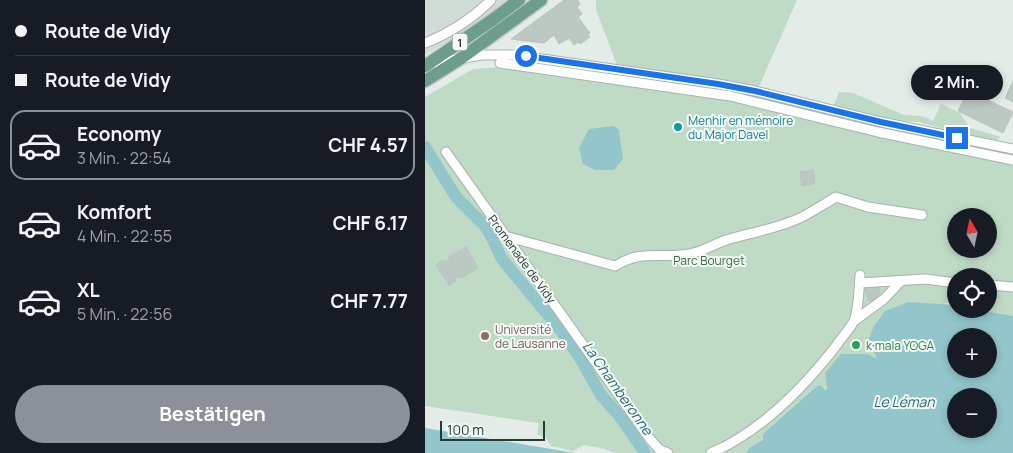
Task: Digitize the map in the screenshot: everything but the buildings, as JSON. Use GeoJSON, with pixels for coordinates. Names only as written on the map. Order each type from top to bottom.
{"type":"FeatureCollection","features":[{"type":"Feature","properties":{"kind":"main road","name":"1"},"geometry":{"type":"LineString","coordinates":[[427,65],[519,0]]}},
{"type":"Feature","properties":{"kind":"main road","name":"1"},"geometry":{"type":"LineString","coordinates":[[425,81],[463,57],[541,0]]}},
{"type":"Feature","properties":{"kind":"street"},"geometry":{"type":"LineString","coordinates":[[425,43],[461,24],[481,10],[491,0]]}},
{"type":"Feature","properties":{"kind":"street"},"geometry":{"type":"LineString","coordinates":[[486,40],[488,48],[501,58],[730,96],[878,132],[1013,160]]}},
{"type":"Feature","properties":{"kind":"street"},"geometry":{"type":"LineString","coordinates":[[427,65],[463,57],[501,58],[718,84],[755,91],[881,122],[1013,149]]}},
{"type":"Feature","properties":{"kind":"street","name":"Promenade de Vidy"},"geometry":{"type":"LineString","coordinates":[[446,152],[650,439],[664,451]]}},
{"type":"Feature","properties":{"kind":"street"},"geometry":{"type":"LineString","coordinates":[[505,236],[534,242],[615,266],[624,260],[636,256],[694,253],[724,241],[770,229],[800,218],[836,196],[867,207],[922,215]]}},
{"type":"Feature","properties":{"kind":"street"},"geometry":{"type":"LineString","coordinates":[[854,321],[860,279],[901,282],[925,279],[947,282]]}},
{"type":"Feature","properties":{"kind":"street"},"geometry":{"type":"LineString","coordinates":[[711,453],[728,446],[773,413],[825,359],[854,321],[884,299],[901,282]]}},
{"type":"Feature","properties":{"kind":"street"},"geometry":{"type":"LineString","coordinates":[[997,286],[1013,288]]}},
{"type":"Feature","properties":{"kind":"shaded area"},"geometry":{"type":"Polygon","coordinates":[[[425,0],[506,0],[476,24],[425,55],[425,0]]]}},
{"type":"Feature","properties":{"kind":"green space"},"geometry":{"type":"Polygon","coordinates":[[[596,0],[797,0],[758,89],[617,65],[596,10],[596,0]]]}},
{"type":"Feature","properties":{"kind":"green space","name":"Parc Bourget"},"geometry":{"type":"Polygon","coordinates":[[[514,66],[719,96],[885,135],[888,128],[988,148],[988,157],[1006,160],[1009,152],[1013,153],[1013,316],[997,313],[997,268],[947,268],[947,303],[868,344],[876,356],[875,359],[868,354],[825,390],[816,387],[766,431],[763,440],[749,448],[746,453],[615,453],[584,445],[573,451],[551,446],[546,438],[537,434],[539,423],[425,406],[425,97],[473,69],[514,66]]]}},
{"type":"Feature","properties":{"kind":"green space"},"geometry":{"type":"Polygon","coordinates":[[[839,92],[853,93],[904,115],[922,116],[933,121],[941,104],[960,113],[970,128],[1001,137],[994,142],[918,122],[890,120],[834,105],[839,92]]]}},
{"type":"Feature","properties":{"kind":"water"},"geometry":{"type":"Polygon","coordinates":[[[614,126],[619,130],[623,159],[614,170],[595,170],[583,164],[579,148],[589,129],[614,126]]]}},
{"type":"Feature","properties":{"kind":"water","name":"Le Léman"},"geometry":{"type":"Polygon","coordinates":[[[909,302],[947,304],[947,318],[997,318],[997,313],[1013,316],[1013,453],[746,453],[749,448],[763,440],[763,435],[766,431],[816,387],[820,385],[825,390],[827,389],[825,373],[841,354],[868,354],[875,358],[876,356],[868,344],[874,326],[885,311],[909,302]]]}},
{"type":"Feature","properties":{"kind":"water"},"geometry":{"type":"Polygon","coordinates":[[[425,428],[575,453],[425,453],[425,428]]]}},
{"type":"Feature","properties":{"kind":"waterway","name":"La Chamberonne"},"geometry":{"type":"LineString","coordinates":[[425,147],[456,197],[487,228],[502,259],[562,332],[580,358],[601,395],[622,419],[645,453]]}},
{"type":"Feature","properties":{"kind":"place","name":"Menhir en mémoire du Major Davel"},"geometry":{"type":"Point","coordinates":[678,127]}},
{"type":"Feature","properties":{"kind":"place","name":"Université de Lausanne"},"geometry":{"type":"Point","coordinates":[485,336]}},
{"type":"Feature","properties":{"kind":"place","name":"k·mala YOGA"},"geometry":{"type":"Point","coordinates":[856,345]}},
{"type":"Feature","properties":{"kind":"route"},"geometry":{"type":"LineString","coordinates":[[526,56],[755,91],[881,122],[957,138]]}}]}
